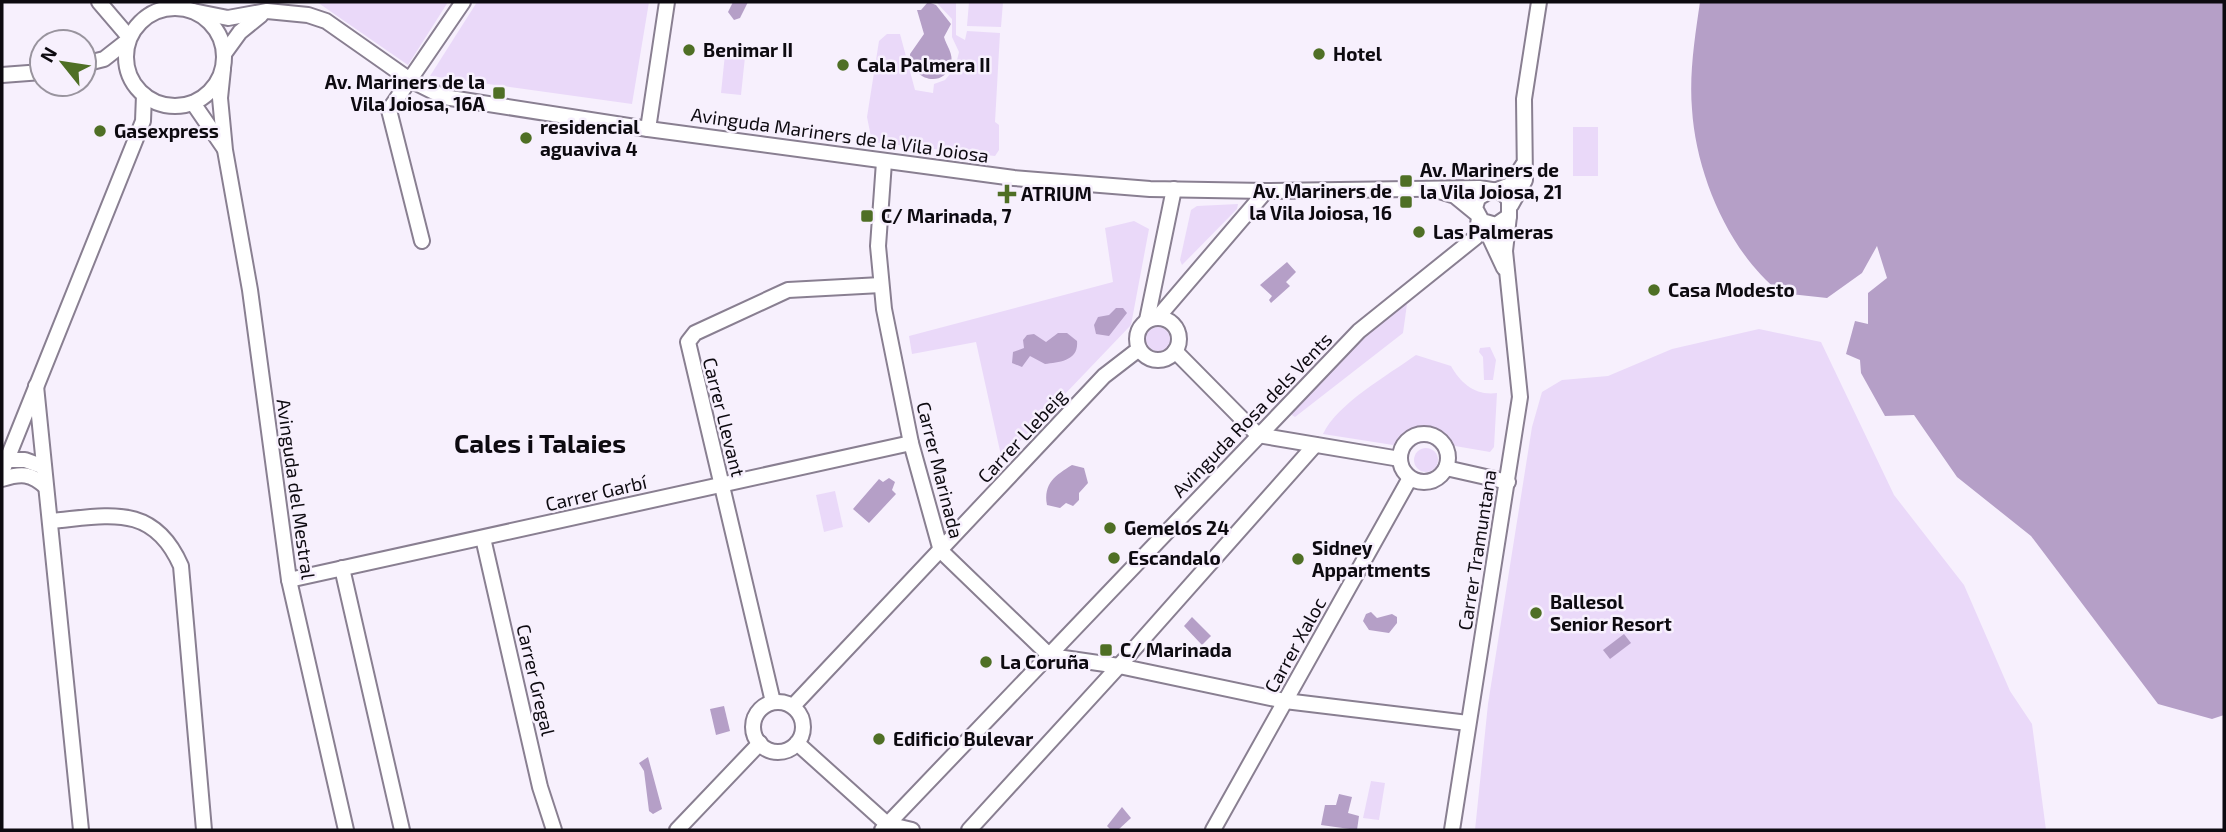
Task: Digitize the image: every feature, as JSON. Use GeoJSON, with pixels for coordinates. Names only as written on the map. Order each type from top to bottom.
{"type":"FeatureCollection","features":[{"type":"Feature","properties":{"kind":"street"},"geometry":{"type":"LineString","coordinates":[[99,2],[128,39],[127,65],[135,87],[144,95],[167,106]]}},
{"type":"Feature","properties":{"kind":"street"},"geometry":{"type":"LineString","coordinates":[[422,241],[389,110],[463,2]]}},
{"type":"Feature","properties":{"kind":"street"},"geometry":{"type":"LineString","coordinates":[[648,129],[667,2]]}},
{"type":"Feature","properties":{"kind":"street","name":"Carrer Tramuntana"},"geometry":{"type":"LineString","coordinates":[[1452,830],[1520,397],[1505,251],[1510,211],[1524,186],[1521,169],[1524,99],[1539,2]]}},
{"type":"Feature","properties":{"kind":"street"},"geometry":{"type":"LineString","coordinates":[[111,18],[148,16],[166,8],[193,11],[215,28],[223,62]]}},
{"type":"Feature","properties":{"kind":"street","name":"Avinguda Mariners de la Vila Joiosa"},"geometry":{"type":"LineString","coordinates":[[193,11],[228,18],[267,11],[291,12],[326,21],[410,80],[444,97],[884,162],[1014,178],[1174,189],[1266,191],[1445,187],[1495,190]]}},
{"type":"Feature","properties":{"kind":"street"},"geometry":{"type":"LineString","coordinates":[[143,121],[167,106],[193,103],[217,83],[223,62],[240,32],[267,11]]}},
{"type":"Feature","properties":{"kind":"street"},"geometry":{"type":"LineString","coordinates":[[98,60],[104,59],[128,39],[148,16]]}},
{"type":"Feature","properties":{"kind":"street"},"geometry":{"type":"LineString","coordinates":[[104,59],[127,65]]}},
{"type":"Feature","properties":{"kind":"street","name":"Avinguda del Mestral"},"geometry":{"type":"LineString","coordinates":[[223,62],[220,98],[225,150],[250,290],[289,580],[346,830]]}},
{"type":"Feature","properties":{"kind":"street"},"geometry":{"type":"LineString","coordinates":[[2,75],[28,73]]}},
{"type":"Feature","properties":{"kind":"street"},"geometry":{"type":"LineString","coordinates":[[4,466],[143,121],[144,95]]}},
{"type":"Feature","properties":{"kind":"street","name":"Avinguda del Mestral"},"geometry":{"type":"LineString","coordinates":[[193,103],[225,150]]}},
{"type":"Feature","properties":{"kind":"street","name":"Carrer Marinada"},"geometry":{"type":"LineString","coordinates":[[884,162],[878,246],[881,285],[911,443],[940,551],[1050,656]]}},
{"type":"Feature","properties":{"kind":"street"},"geometry":{"type":"LineString","coordinates":[[1495,190],[1506,195],[1510,211],[1496,225],[1479,218],[1478,198],[1495,190],[1510,185],[1521,169]]}},
{"type":"Feature","properties":{"kind":"street"},"geometry":{"type":"LineString","coordinates":[[1153,319],[1174,189]]}},
{"type":"Feature","properties":{"kind":"street","name":"Avinguda Mariners de la Vila Joiosa"},"geometry":{"type":"LineString","coordinates":[[1434,189],[1455,196],[1479,218]]}},
{"type":"Feature","properties":{"kind":"street"},"geometry":{"type":"LineString","coordinates":[[1153,319],[1175,327],[1179,339],[1175,351],[1163,359],[1156,360],[1143,354],[1139,349],[1138,330],[1153,319],[1266,191]]}},
{"type":"Feature","properties":{"kind":"street","name":"Carrer Tramuntana"},"geometry":{"type":"LineString","coordinates":[[1479,218],[1507,275]]}},
{"type":"Feature","properties":{"kind":"street","name":"Avinguda Rosa dels Vents"},"geometry":{"type":"LineString","coordinates":[[885,827],[1359,331],[1476,237],[1479,218]]}},
{"type":"Feature","properties":{"kind":"street","name":"Carrer Llevant"},"geometry":{"type":"LineString","coordinates":[[773,702],[687,349],[691,337],[775,293],[797,289],[881,285]]}},
{"type":"Feature","properties":{"kind":"street","name":"Carrer Llebeig"},"geometry":{"type":"LineString","coordinates":[[793,706],[1104,376],[1139,349]]}},
{"type":"Feature","properties":{"kind":"street"},"geometry":{"type":"LineString","coordinates":[[1175,351],[1258,435],[1400,459]]}},
{"type":"Feature","properties":{"kind":"street"},"geometry":{"type":"LineString","coordinates":[[36,386],[81,830]]}},
{"type":"Feature","properties":{"kind":"street"},"geometry":{"type":"LineString","coordinates":[[1425,434],[1439,439],[1444,445],[1448,460],[1446,468],[1431,481],[1410,478],[1400,459],[1405,444],[1417,435],[1425,434]]}},
{"type":"Feature","properties":{"kind":"street","name":"Carrer Garbí"},"geometry":{"type":"LineString","coordinates":[[289,580],[911,443]]}},
{"type":"Feature","properties":{"kind":"street"},"geometry":{"type":"LineString","coordinates":[[969,830],[1315,445]]}},
{"type":"Feature","properties":{"kind":"street"},"geometry":{"type":"LineString","coordinates":[[4,466],[25,460],[44,467]]}},
{"type":"Feature","properties":{"kind":"street"},"geometry":{"type":"LineString","coordinates":[[1446,468],[1508,482]]}},
{"type":"Feature","properties":{"kind":"street"},"geometry":{"type":"LineString","coordinates":[[2,479],[19,474],[34,476],[46,487]]}},
{"type":"Feature","properties":{"kind":"street","name":"Carrer Xaloc"},"geometry":{"type":"LineString","coordinates":[[1213,830],[1410,478]]}},
{"type":"Feature","properties":{"kind":"street"},"geometry":{"type":"LineString","coordinates":[[50,522],[128,516],[151,526],[172,547],[181,566],[204,830]]}},
{"type":"Feature","properties":{"kind":"street","name":"Carrer Gregal"},"geometry":{"type":"LineString","coordinates":[[483,538],[540,787],[554,830]]}},
{"type":"Feature","properties":{"kind":"street","name":"Avinguda del Mestral"},"geometry":{"type":"LineString","coordinates":[[342,568],[402,830]]}},
{"type":"Feature","properties":{"kind":"street"},"geometry":{"type":"LineString","coordinates":[[1050,656],[1119,666],[1285,701],[1468,723]]}},
{"type":"Feature","properties":{"kind":"street"},"geometry":{"type":"LineString","coordinates":[[773,702],[793,706],[803,724],[797,743],[782,751],[766,749],[760,744],[753,722],[760,709],[773,702]]}},
{"type":"Feature","properties":{"kind":"street"},"geometry":{"type":"LineString","coordinates":[[797,743],[885,827],[912,830]]}},
{"type":"Feature","properties":{"kind":"street"},"geometry":{"type":"LineString","coordinates":[[677,830],[760,744]]}},
{"type":"Feature","properties":{"kind":"shaded area"},"geometry":{"type":"Polygon","coordinates":[[[317,2],[448,2],[408,65],[317,2]]]}},
{"type":"Feature","properties":{"kind":"shaded area"},"geometry":{"type":"Polygon","coordinates":[[[477,2],[649,2],[632,104],[430,76],[477,2]]]}},
{"type":"Feature","properties":{"kind":"shaded area"},"geometry":{"type":"Polygon","coordinates":[[[733,2],[748,2],[740,18],[734,20],[728,12],[733,2]]]}},
{"type":"Feature","properties":{"kind":"shaded area"},"geometry":{"type":"Polygon","coordinates":[[[928,2],[936,5],[951,24],[944,37],[951,53],[951,64],[942,77],[935,79],[922,76],[916,70],[910,54],[924,34],[917,10],[921,10],[928,2]]]}},
{"type":"Feature","properties":{"kind":"shaded area"},"geometry":{"type":"Polygon","coordinates":[[[936,2],[956,2],[956,35],[965,40],[967,31],[1000,33],[995,122],[999,125],[999,150],[995,156],[872,142],[867,117],[879,41],[887,34],[900,34],[915,90],[933,93],[934,84],[945,80],[955,68],[959,52],[952,37],[952,19],[936,2]]]}},
{"type":"Feature","properties":{"kind":"shaded area"},"geometry":{"type":"Polygon","coordinates":[[[969,2],[1003,2],[1001,27],[967,26],[969,2]]]}},
{"type":"Feature","properties":{"kind":"shaded area"},"geometry":{"type":"Polygon","coordinates":[[[1700,2],[2224,2],[2224,715],[2212,719],[2158,704],[2031,536],[1957,477],[1914,415],[1885,416],[1861,373],[1860,360],[1846,354],[1855,321],[1868,324],[1868,293],[1887,278],[1877,246],[1862,273],[1827,298],[1781,293],[1746,257],[1718,210],[1700,160],[1695,134],[1691,82],[1700,2]]]}},
{"type":"Feature","properties":{"kind":"shaded area"},"geometry":{"type":"Polygon","coordinates":[[[725,54],[745,57],[741,95],[721,93],[725,54]]]}},
{"type":"Feature","properties":{"kind":"shaded area"},"geometry":{"type":"Polygon","coordinates":[[[1573,127],[1598,127],[1598,176],[1573,176],[1573,127]]]}},
{"type":"Feature","properties":{"kind":"shaded area"},"geometry":{"type":"Polygon","coordinates":[[[1238,204],[1237,209],[1182,265],[1180,260],[1191,210],[1197,206],[1238,204]]]}},
{"type":"Feature","properties":{"kind":"shaded area"},"geometry":{"type":"Polygon","coordinates":[[[1134,221],[1149,229],[1131,325],[1002,460],[976,342],[912,354],[909,336],[1113,282],[1105,228],[1134,221]]]}},
{"type":"Feature","properties":{"kind":"shaded area"},"geometry":{"type":"Polygon","coordinates":[[[1287,262],[1296,272],[1286,282],[1290,286],[1271,303],[1269,300],[1272,296],[1260,285],[1287,262]]]}},
{"type":"Feature","properties":{"kind":"shaded area"},"geometry":{"type":"Polygon","coordinates":[[[1408,297],[1403,333],[1295,417],[1292,415],[1291,407],[1408,297]]]}},
{"type":"Feature","properties":{"kind":"shaded area"},"geometry":{"type":"Polygon","coordinates":[[[1116,308],[1123,308],[1127,313],[1109,336],[1096,334],[1094,325],[1098,317],[1109,315],[1116,308]]]}},
{"type":"Feature","properties":{"kind":"shaded area"},"geometry":{"type":"Polygon","coordinates":[[[1153,327],[1163,327],[1170,334],[1170,344],[1163,351],[1153,351],[1146,344],[1146,334],[1153,327]]]}},
{"type":"Feature","properties":{"kind":"shaded area"},"geometry":{"type":"Polygon","coordinates":[[[1759,329],[1821,342],[1894,495],[1964,585],[2010,691],[2032,724],[2046,830],[1475,830],[1488,704],[1532,427],[1542,392],[1562,380],[1608,376],[1672,349],[1759,329]]]}},
{"type":"Feature","properties":{"kind":"shaded area"},"geometry":{"type":"Polygon","coordinates":[[[1058,333],[1067,333],[1077,341],[1077,348],[1071,357],[1045,364],[1030,356],[1022,367],[1012,363],[1013,352],[1024,348],[1023,340],[1027,335],[1034,334],[1046,342],[1058,333]]]}},
{"type":"Feature","properties":{"kind":"shaded area"},"geometry":{"type":"Polygon","coordinates":[[[1490,347],[1496,360],[1493,380],[1484,380],[1483,357],[1479,352],[1480,348],[1490,347]]]}},
{"type":"Feature","properties":{"kind":"shaded area"},"geometry":{"type":"Polygon","coordinates":[[[1416,355],[1451,366],[1464,383],[1476,391],[1497,393],[1494,447],[1490,452],[1455,446],[1444,434],[1425,429],[1413,431],[1393,445],[1323,434],[1351,401],[1416,355]]]}},
{"type":"Feature","properties":{"kind":"shaded area"},"geometry":{"type":"Polygon","coordinates":[[[1426,448],[1435,451],[1438,460],[1435,469],[1426,472],[1417,469],[1414,460],[1417,451],[1426,448]]]}},
{"type":"Feature","properties":{"kind":"shaded area"},"geometry":{"type":"Polygon","coordinates":[[[1072,465],[1084,468],[1088,483],[1079,493],[1079,500],[1073,506],[1066,503],[1060,508],[1047,505],[1047,491],[1052,480],[1072,465]]]}},
{"type":"Feature","properties":{"kind":"shaded area"},"geometry":{"type":"Polygon","coordinates":[[[889,478],[895,482],[892,490],[896,494],[869,523],[853,509],[879,479],[883,482],[889,478]]]}},
{"type":"Feature","properties":{"kind":"shaded area"},"geometry":{"type":"Polygon","coordinates":[[[835,491],[843,527],[824,532],[816,495],[835,491]]]}},
{"type":"Feature","properties":{"kind":"shaded area"},"geometry":{"type":"Polygon","coordinates":[[[1371,612],[1377,618],[1392,614],[1397,617],[1397,623],[1389,633],[1369,630],[1363,621],[1366,614],[1371,612]]]}},
{"type":"Feature","properties":{"kind":"shaded area"},"geometry":{"type":"Polygon","coordinates":[[[1192,617],[1211,636],[1202,645],[1184,626],[1192,617]]]}},
{"type":"Feature","properties":{"kind":"shaded area"},"geometry":{"type":"Polygon","coordinates":[[[1624,634],[1631,643],[1610,659],[1603,650],[1624,634]]]}},
{"type":"Feature","properties":{"kind":"shaded area"},"geometry":{"type":"Polygon","coordinates":[[[724,706],[730,731],[716,735],[710,709],[724,706]]]}},
{"type":"Feature","properties":{"kind":"shaded area"},"geometry":{"type":"Polygon","coordinates":[[[648,757],[662,809],[653,814],[649,811],[644,771],[639,763],[648,757]]]}},
{"type":"Feature","properties":{"kind":"shaded area"},"geometry":{"type":"Polygon","coordinates":[[[1371,781],[1385,783],[1379,820],[1363,818],[1371,781]]]}},
{"type":"Feature","properties":{"kind":"shaded area"},"geometry":{"type":"Polygon","coordinates":[[[1339,794],[1352,797],[1348,813],[1359,816],[1357,830],[1321,825],[1325,805],[1336,805],[1339,794]]]}},
{"type":"Feature","properties":{"kind":"shaded area"},"geometry":{"type":"Polygon","coordinates":[[[1122,807],[1131,818],[1118,830],[1111,830],[1107,826],[1122,807]]]}},
{"type":"Feature","properties":{"kind":"place","name":"Benimar II"},"geometry":{"type":"Point","coordinates":[689,50]}},
{"type":"Feature","properties":{"kind":"place","name":"Hotel"},"geometry":{"type":"Point","coordinates":[1319,54]}},
{"type":"Feature","properties":{"kind":"place","name":"Cala Palmera II"},"geometry":{"type":"Point","coordinates":[843,65]}},
{"type":"Feature","properties":{"kind":"place","name":"Av. Mariners de la Vila Joiosa, 16A"},"geometry":{"type":"Point","coordinates":[499,93]}},
{"type":"Feature","properties":{"kind":"place","name":"Gasexpress"},"geometry":{"type":"Point","coordinates":[100,131]}},
{"type":"Feature","properties":{"kind":"place","name":"residencial aguaviva 4"},"geometry":{"type":"Point","coordinates":[526,138]}},
{"type":"Feature","properties":{"kind":"place","name":"Av. Mariners de la Vila Joiosa, 21"},"geometry":{"type":"Point","coordinates":[1406,181]}},
{"type":"Feature","properties":{"kind":"place","name":"ATRIUM"},"geometry":{"type":"Point","coordinates":[1007,194]}},
{"type":"Feature","properties":{"kind":"place","name":"Av. Mariners de la Vila Joiosa, 16"},"geometry":{"type":"Point","coordinates":[1406,202]}},
{"type":"Feature","properties":{"kind":"place","name":"C/ Marinada, 7"},"geometry":{"type":"Point","coordinates":[867,216]}},
{"type":"Feature","properties":{"kind":"place","name":"Las Palmeras"},"geometry":{"type":"Point","coordinates":[1419,232]}},
{"type":"Feature","properties":{"kind":"place","name":"Casa Modesto"},"geometry":{"type":"Point","coordinates":[1654,290]}},
{"type":"Feature","properties":{"kind":"place","name":"Gemelos 24"},"geometry":{"type":"Point","coordinates":[1110,528]}},
{"type":"Feature","properties":{"kind":"place","name":"Escandalo"},"geometry":{"type":"Point","coordinates":[1114,558]}},
{"type":"Feature","properties":{"kind":"place","name":"Sidney Appartments"},"geometry":{"type":"Point","coordinates":[1298,559]}},
{"type":"Feature","properties":{"kind":"place","name":"Ballesol Senior Resort"},"geometry":{"type":"Point","coordinates":[1536,613]}},
{"type":"Feature","properties":{"kind":"place","name":"C/ Marinada"},"geometry":{"type":"Point","coordinates":[1106,650]}},
{"type":"Feature","properties":{"kind":"place","name":"La Coruña"},"geometry":{"type":"Point","coordinates":[986,662]}},
{"type":"Feature","properties":{"kind":"place","name":"Edificio Bulevar"},"geometry":{"type":"Point","coordinates":[879,739]}},
{"type":"Feature","properties":{"kind":"district","name":"Cales i Talaies"},"geometry":{"type":"Point","coordinates":[540,444]}}]}
